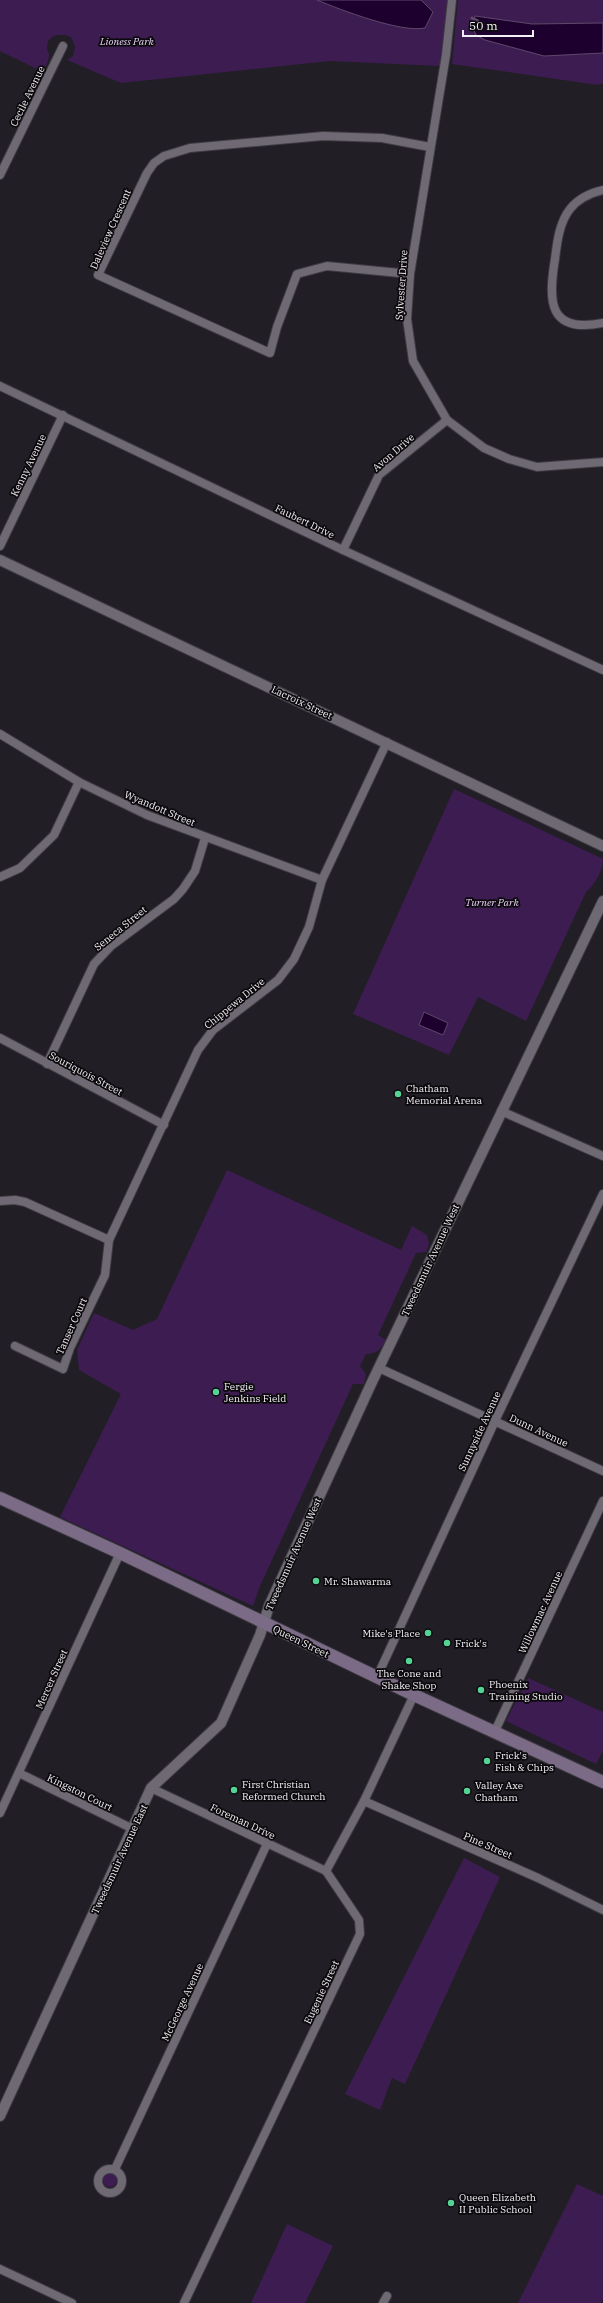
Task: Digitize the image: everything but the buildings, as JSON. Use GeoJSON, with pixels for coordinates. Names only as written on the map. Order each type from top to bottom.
{"type":"FeatureCollection","features":[{"type":"Feature","properties":{"kind":"main road","name":"Queen Street"},"geometry":{"type":"LineString","coordinates":[[0,1498],[120,1553],[414,1696],[495,1731],[603,1782]]}},
{"type":"Feature","properties":{"kind":"street","name":"Sylvester Drive"},"geometry":{"type":"LineString","coordinates":[[452,0],[447,49],[410,274],[407,319],[413,361],[447,420],[484,448],[509,459],[537,468],[603,462]]}},
{"type":"Feature","properties":{"kind":"street","name":"Cecile Avenue"},"geometry":{"type":"LineString","coordinates":[[0,176],[63,46]]}},
{"type":"Feature","properties":{"kind":"street","name":"Daleview Crescent"},"geometry":{"type":"LineString","coordinates":[[410,274],[327,266],[297,274],[276,327],[270,353],[98,275],[147,173],[154,163],[177,150],[323,136],[382,138],[430,147]]}},
{"type":"Feature","properties":{"kind":"street"},"geometry":{"type":"LineString","coordinates":[[603,190],[580,199],[565,216],[557,248],[551,293],[555,309],[565,321],[585,327],[603,323]]}},
{"type":"Feature","properties":{"kind":"street","name":"Faubert Drive"},"geometry":{"type":"LineString","coordinates":[[0,386],[343,550],[603,670]]}},
{"type":"Feature","properties":{"kind":"street","name":"Kenny Avenue"},"geometry":{"type":"LineString","coordinates":[[0,546],[63,416]]}},
{"type":"Feature","properties":{"kind":"street","name":"Avon Drive"},"geometry":{"type":"LineString","coordinates":[[343,550],[379,475],[447,420]]}},
{"type":"Feature","properties":{"kind":"street","name":"Lacroix Street"},"geometry":{"type":"LineString","coordinates":[[0,560],[387,742],[603,846]]}},
{"type":"Feature","properties":{"kind":"street","name":"Wyandott Street"},"geometry":{"type":"LineString","coordinates":[[0,734],[79,782],[147,816],[322,880]]}},
{"type":"Feature","properties":{"kind":"street","name":"Chippewa Drive"},"geometry":{"type":"LineString","coordinates":[[109,1240],[198,1050],[214,1030],[278,980],[294,959],[309,927],[322,880],[387,742]]}},
{"type":"Feature","properties":{"kind":"street"},"geometry":{"type":"LineString","coordinates":[[0,878],[20,868],[54,835],[79,782]]}},
{"type":"Feature","properties":{"kind":"street","name":"Seneca Street"},"geometry":{"type":"LineString","coordinates":[[47,1064],[94,964],[111,946],[174,899],[183,889],[195,871],[205,838]]}},
{"type":"Feature","properties":{"kind":"street","name":"Tweedsmuir Avenue West"},"geometry":{"type":"LineString","coordinates":[[263,1622],[379,1368],[603,901]]}},
{"type":"Feature","properties":{"kind":"street","name":"Souriquois Street"},"geometry":{"type":"LineString","coordinates":[[0,1038],[164,1125]]}},
{"type":"Feature","properties":{"kind":"street"},"geometry":{"type":"LineString","coordinates":[[501,1111],[603,1156]]}},
{"type":"Feature","properties":{"kind":"street","name":"Sunnyside Avenue"},"geometry":{"type":"LineString","coordinates":[[377,1677],[495,1421],[603,1194]]}},
{"type":"Feature","properties":{"kind":"street"},"geometry":{"type":"LineString","coordinates":[[0,1201],[15,1200],[25,1202],[109,1240]]}},
{"type":"Feature","properties":{"kind":"street","name":"Tanser Court"},"geometry":{"type":"LineString","coordinates":[[15,1346],[63,1369],[70,1348],[105,1275],[109,1240]]}},
{"type":"Feature","properties":{"kind":"street","name":"Dunn Avenue"},"geometry":{"type":"LineString","coordinates":[[379,1368],[603,1471]]}},
{"type":"Feature","properties":{"kind":"street","name":"Willowmac Avenue"},"geometry":{"type":"LineString","coordinates":[[495,1731],[603,1501]]}},
{"type":"Feature","properties":{"kind":"street","name":"Mercer Street"},"geometry":{"type":"LineString","coordinates":[[0,1813],[120,1553]]}},
{"type":"Feature","properties":{"kind":"street","name":"Tweedsmuir Avenue East"},"geometry":{"type":"LineString","coordinates":[[0,2116],[151,1788],[221,1723],[260,1635],[263,1622]]}},
{"type":"Feature","properties":{"kind":"street"},"geometry":{"type":"LineString","coordinates":[[326,1871],[364,1801],[414,1696]]}},
{"type":"Feature","properties":{"kind":"street","name":"Kingston Court"},"geometry":{"type":"LineString","coordinates":[[19,1773],[133,1829]]}},
{"type":"Feature","properties":{"kind":"street","name":"Foreman Drive"},"geometry":{"type":"LineString","coordinates":[[151,1788],[326,1871]]}},
{"type":"Feature","properties":{"kind":"street","name":"Pine Street"},"geometry":{"type":"LineString","coordinates":[[364,1801],[538,1878],[603,1910]]}},
{"type":"Feature","properties":{"kind":"street","name":"McGeorge Avenue"},"geometry":{"type":"LineString","coordinates":[[115,2169],[267,1844]]}},
{"type":"Feature","properties":{"kind":"street","name":"Eugenie Street"},"geometry":{"type":"LineString","coordinates":[[184,2303],[360,1934],[361,1928],[357,1916],[326,1871]]}},
{"type":"Feature","properties":{"kind":"street"},"geometry":{"type":"LineString","coordinates":[[0,2269],[72,2303]]}},
{"type":"Feature","properties":{"kind":"green space","name":"Lioness Park"},"geometry":{"type":"Polygon","coordinates":[[[0,0],[448,0],[440,66],[330,61],[121,83],[67,60],[73,56],[75,47],[71,37],[56,35],[49,39],[47,48],[49,57],[43,72],[0,51],[0,0]]]}},
{"type":"Feature","properties":{"kind":"green space"},"geometry":{"type":"Polygon","coordinates":[[[458,0],[603,0],[603,83],[598,85],[452,64],[458,0]]]}},
{"type":"Feature","properties":{"kind":"green space","name":"Turner Park"},"geometry":{"type":"Polygon","coordinates":[[[454,789],[603,859],[603,864],[600,873],[586,892],[526,1021],[478,997],[449,1055],[353,1014],[454,789]]]}},
{"type":"Feature","properties":{"kind":"green space"},"geometry":{"type":"Polygon","coordinates":[[[227,1170],[401,1250],[412,1226],[427,1235],[429,1244],[426,1252],[416,1253],[378,1335],[386,1340],[378,1350],[373,1353],[366,1354],[360,1366],[366,1374],[364,1384],[353,1384],[260,1586],[253,1606],[60,1517],[121,1394],[79,1370],[77,1350],[94,1313],[133,1330],[157,1319],[227,1170]]]}},
{"type":"Feature","properties":{"kind":"green space"},"geometry":{"type":"Polygon","coordinates":[[[528,1678],[603,1712],[603,1751],[596,1764],[506,1721],[528,1678]]]}},
{"type":"Feature","properties":{"kind":"green space"},"geometry":{"type":"Polygon","coordinates":[[[464,1858],[500,1877],[405,2084],[392,2078],[380,2110],[345,2094],[464,1858]]]}},
{"type":"Feature","properties":{"kind":"green space"},"geometry":{"type":"Polygon","coordinates":[[[110,2173],[115,2175],[117,2180],[115,2185],[110,2187],[105,2185],[103,2180],[105,2175],[110,2173]]]}},
{"type":"Feature","properties":{"kind":"green space"},"geometry":{"type":"Polygon","coordinates":[[[577,2184],[603,2196],[603,2299],[601,2303],[518,2303],[577,2184]]]}},
{"type":"Feature","properties":{"kind":"green space"},"geometry":{"type":"Polygon","coordinates":[[[287,2224],[333,2246],[305,2303],[251,2303],[287,2224]]]}},
{"type":"Feature","properties":{"kind":"shaded area"},"geometry":{"type":"Polygon","coordinates":[[[317,0],[421,0],[433,12],[425,28],[414,29],[371,20],[317,0]]]}},
{"type":"Feature","properties":{"kind":"shaded area"},"geometry":{"type":"Polygon","coordinates":[[[475,16],[532,24],[603,23],[603,53],[544,56],[485,40],[476,35],[473,28],[475,16]]]}},
{"type":"Feature","properties":{"kind":"shaded area"},"geometry":{"type":"Polygon","coordinates":[[[424,1012],[448,1023],[443,1035],[419,1025],[424,1012]]]}},
{"type":"Feature","properties":{"kind":"waterway"},"geometry":{"type":"LineString","coordinates":[[472,18],[478,21]]}},
{"type":"Feature","properties":{"kind":"place","name":"Chatham Memorial Arena"},"geometry":{"type":"Point","coordinates":[398,1094]}},
{"type":"Feature","properties":{"kind":"place","name":"Fergie Jenkins Field"},"geometry":{"type":"Point","coordinates":[216,1392]}},
{"type":"Feature","properties":{"kind":"place","name":"Mr. Shawarma"},"geometry":{"type":"Point","coordinates":[316,1581]}},
{"type":"Feature","properties":{"kind":"place","name":"Mike's Place"},"geometry":{"type":"Point","coordinates":[428,1633]}},
{"type":"Feature","properties":{"kind":"place","name":"Frick's"},"geometry":{"type":"Point","coordinates":[447,1643]}},
{"type":"Feature","properties":{"kind":"place","name":"The Cone and Shake Shop"},"geometry":{"type":"Point","coordinates":[409,1661]}},
{"type":"Feature","properties":{"kind":"place","name":"Phoenix Training Studio"},"geometry":{"type":"Point","coordinates":[481,1690]}},
{"type":"Feature","properties":{"kind":"place","name":"Frick's Fish & Chips"},"geometry":{"type":"Point","coordinates":[487,1761]}},
{"type":"Feature","properties":{"kind":"place","name":"First Christian Reformed Church"},"geometry":{"type":"Point","coordinates":[234,1790]}},
{"type":"Feature","properties":{"kind":"place","name":"Valley Axe Chatham"},"geometry":{"type":"Point","coordinates":[467,1791]}},
{"type":"Feature","properties":{"kind":"place","name":"Queen Elizabeth II Public School"},"geometry":{"type":"Point","coordinates":[451,2203]}}]}
